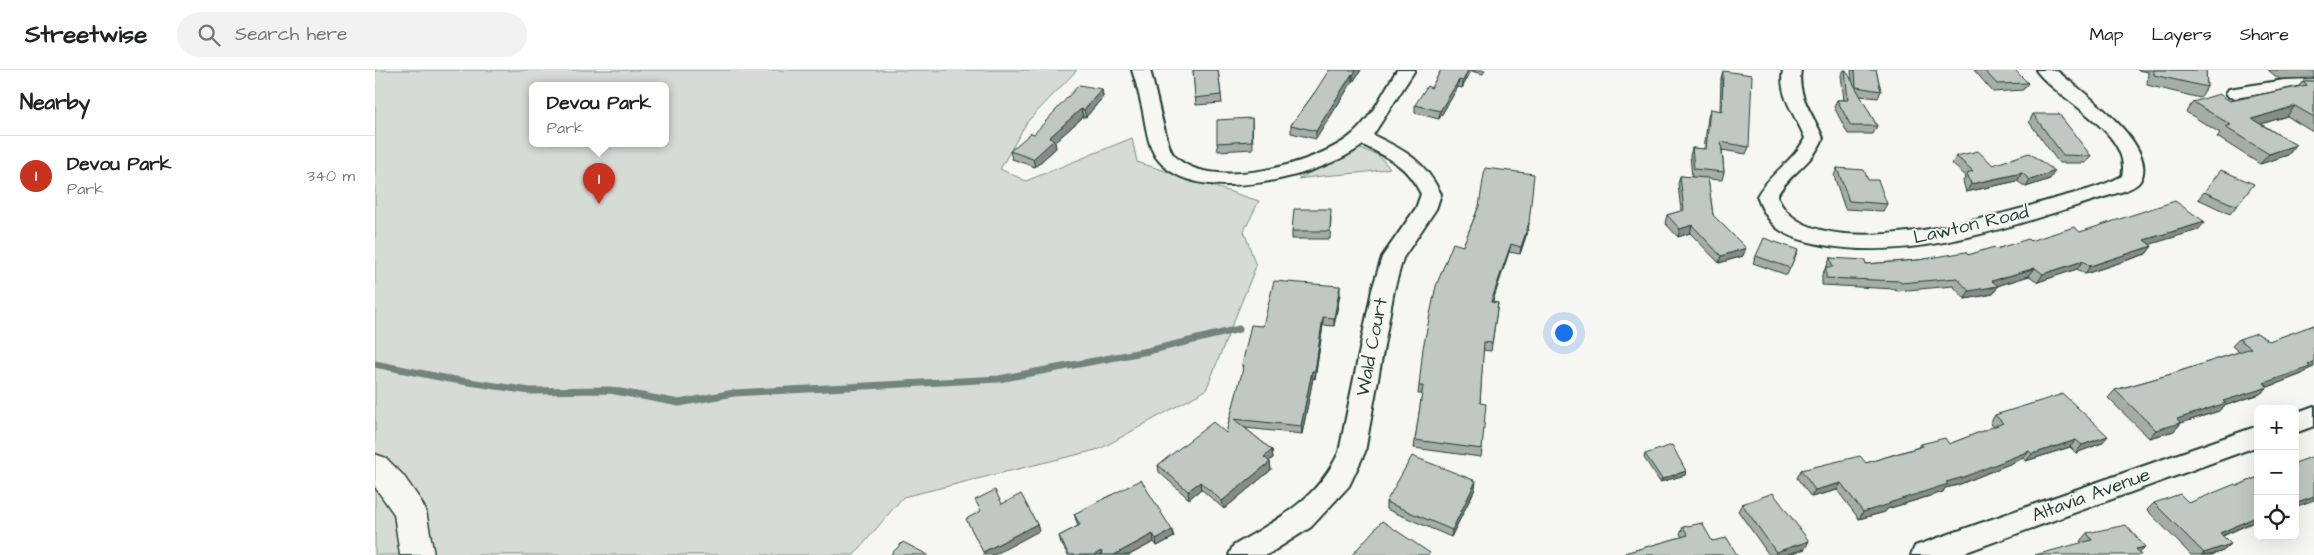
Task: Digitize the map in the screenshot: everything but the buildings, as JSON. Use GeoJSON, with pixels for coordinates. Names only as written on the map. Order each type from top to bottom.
{"type":"FeatureCollection","features":[{"type":"Feature","properties":{"kind":"main road"},"geometry":{"type":"LineString","coordinates":[[375,467],[392,484],[410,511],[417,555]]}},
{"type":"Feature","properties":{"kind":"street"},"geometry":{"type":"LineString","coordinates":[[1141,70],[1159,142],[1166,158],[1179,169],[1196,175],[1243,180],[1321,162],[1343,151],[1361,137],[1406,70]]}},
{"type":"Feature","properties":{"kind":"street","name":"Lawton Road"},"geometry":{"type":"LineString","coordinates":[[1792,70],[1789,78],[1793,100],[1810,126],[1814,138],[1807,153],[1771,185],[1767,196],[1771,207],[1789,227],[1804,232],[1823,238],[1878,242],[1929,238],[1962,230],[2117,187],[2131,179],[2135,170],[2130,152],[2124,142],[2115,131],[2045,70]]}},
{"type":"Feature","properties":{"kind":"street"},"geometry":{"type":"LineString","coordinates":[[2235,93],[2284,85],[2314,84]]}},
{"type":"Feature","properties":{"kind":"street","name":"Wald Court"},"geometry":{"type":"LineString","coordinates":[[1243,555],[1302,519],[1340,478],[1353,452],[1383,290],[1393,257],[1426,209],[1431,194],[1417,169],[1405,158],[1361,137]]}},
{"type":"Feature","properties":{"kind":"street"},"geometry":{"type":"LineString","coordinates":[[2299,422],[2314,416]]}},
{"type":"Feature","properties":{"kind":"street","name":"Altavia Avenue"},"geometry":{"type":"LineString","coordinates":[[1925,555],[2254,437]]}},
{"type":"Feature","properties":{"kind":"shaded area"},"geometry":{"type":"Polygon","coordinates":[[[375,70],[1077,70],[1027,122],[1000,169],[1026,181],[1132,138],[1137,162],[1259,201],[1244,231],[1256,266],[1206,390],[1100,449],[903,497],[854,555],[375,555],[375,70]]]}},
{"type":"Feature","properties":{"kind":"shaded area"},"geometry":{"type":"Polygon","coordinates":[[[1358,148],[1378,155],[1390,168],[1298,179],[1358,148]]]}},
{"type":"Feature","properties":{"kind":"waterway"},"geometry":{"type":"LineString","coordinates":[[375,364],[449,379],[530,391],[610,390],[679,403],[734,393],[999,379],[1148,351],[1239,329]]}},
{"type":"Feature","properties":{"kind":"place","name":"Devou Park"},"geometry":{"type":"Point","coordinates":[599,204]}}]}
